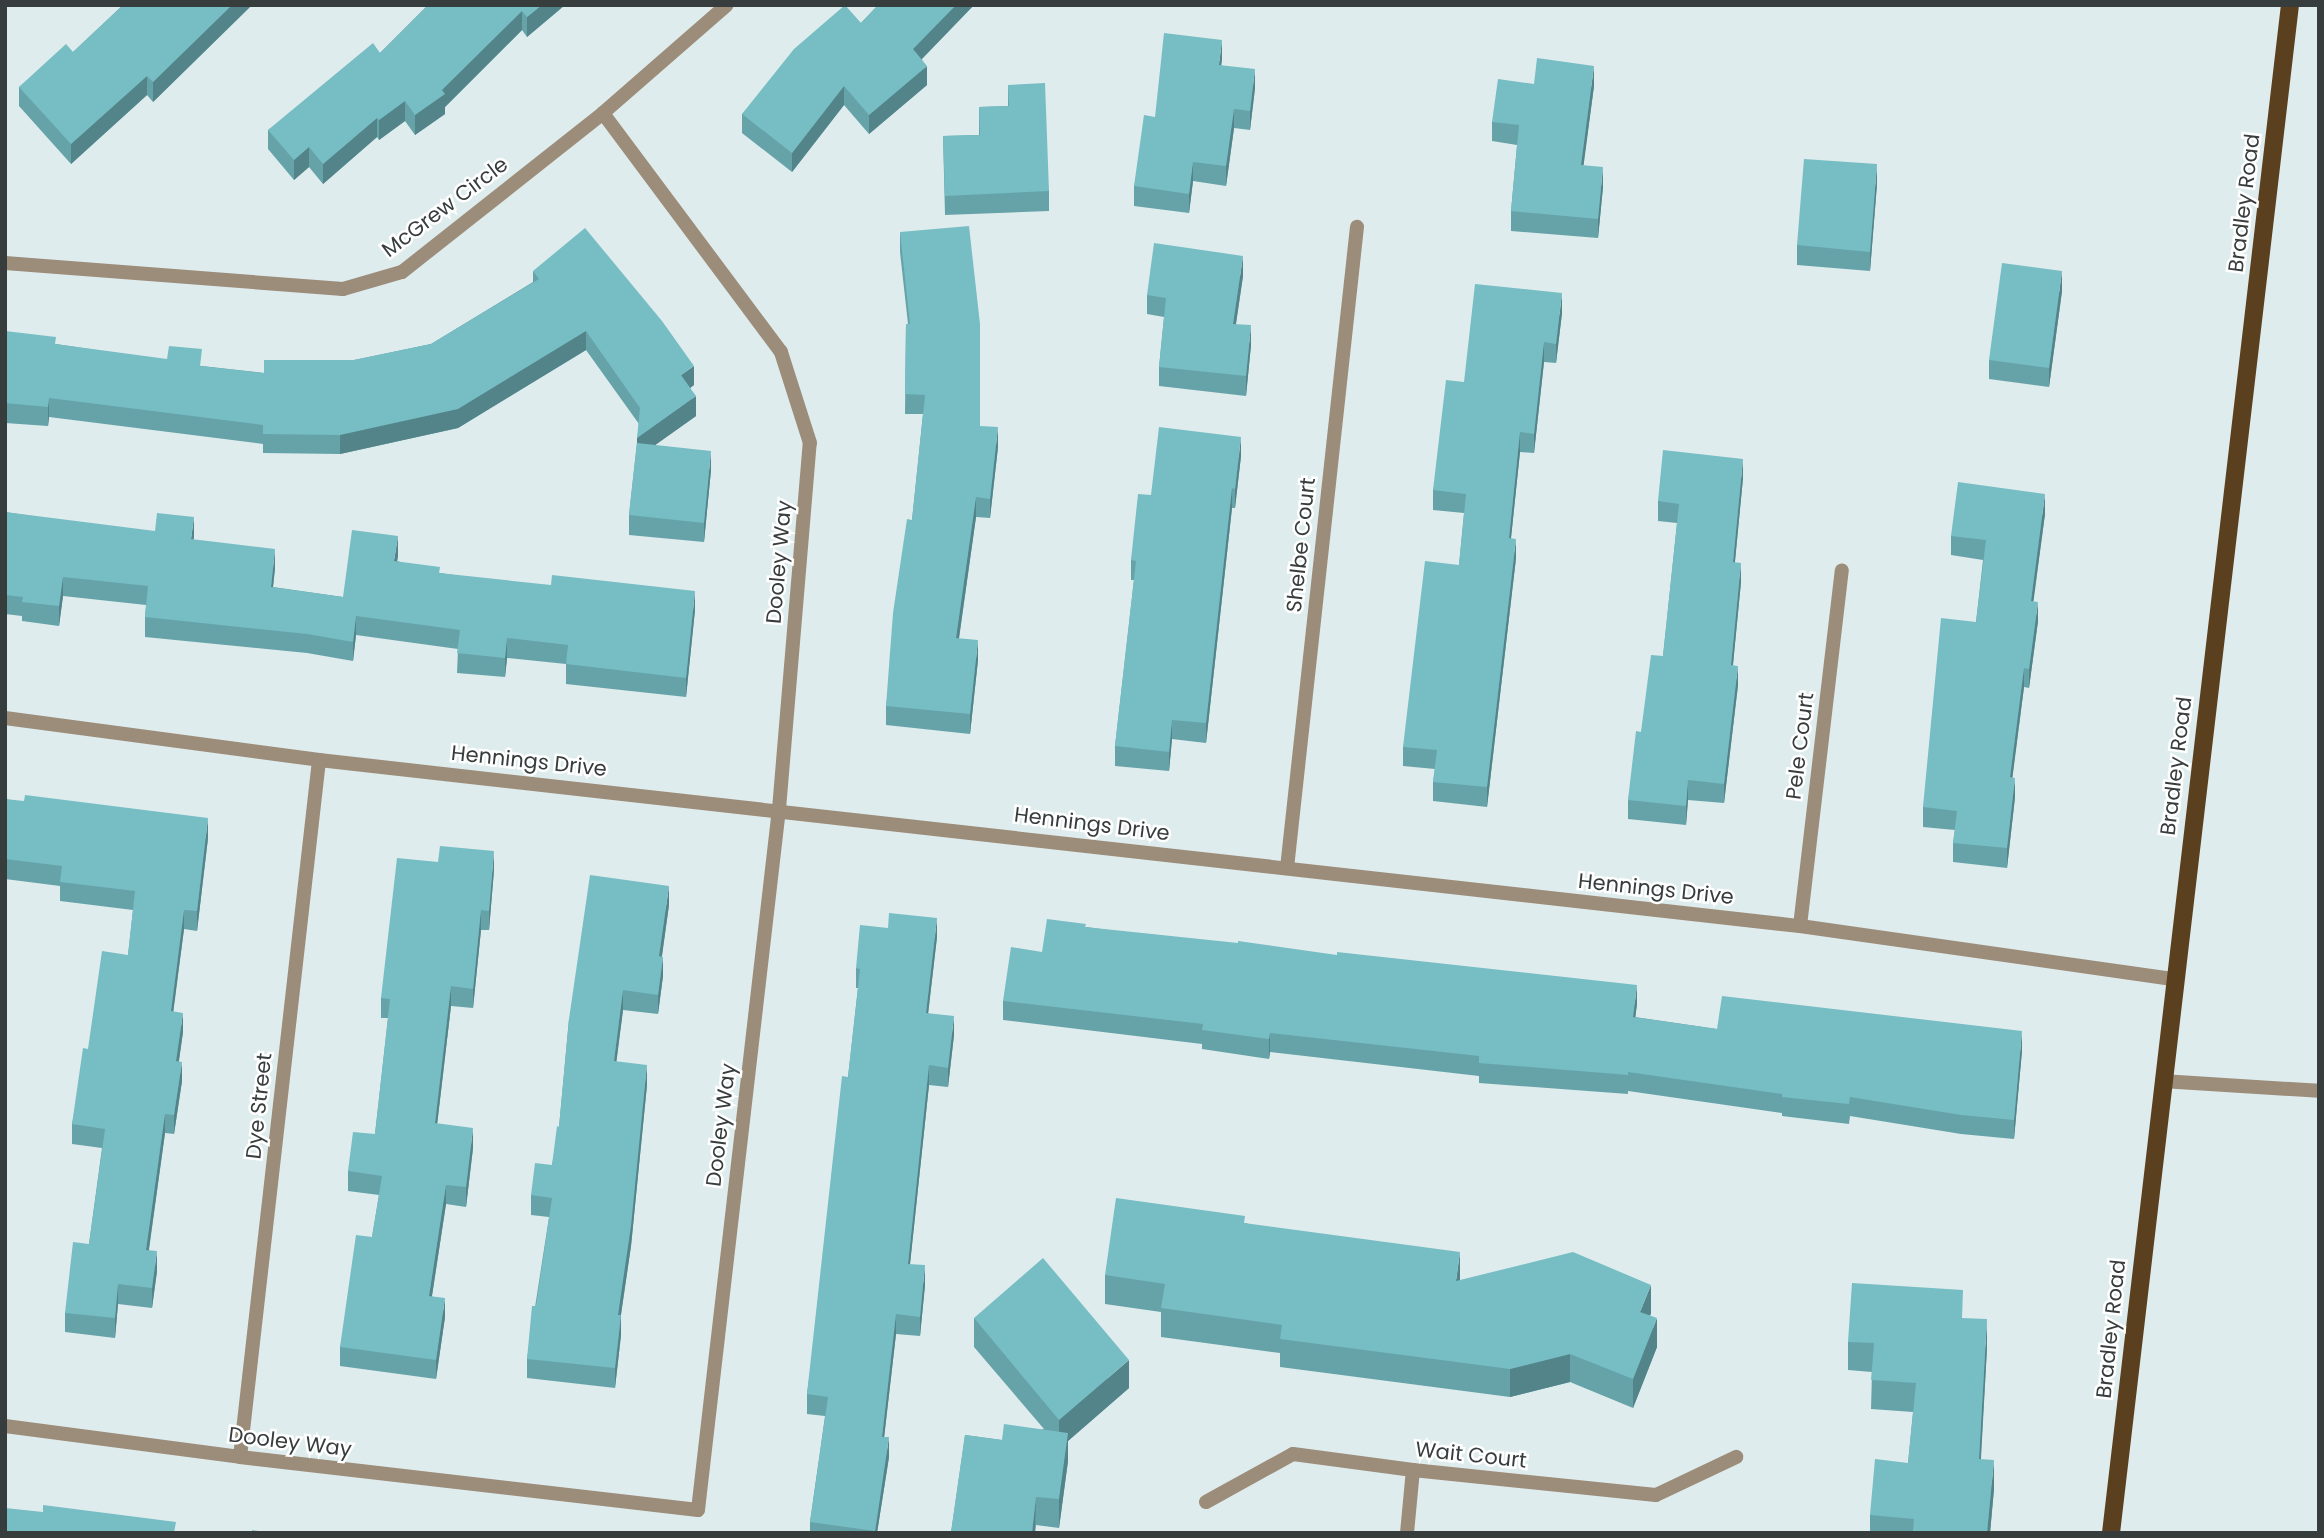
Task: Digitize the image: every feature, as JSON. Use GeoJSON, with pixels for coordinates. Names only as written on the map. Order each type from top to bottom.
{"type":"FeatureCollection","features":[{"type":"Feature","properties":{"kind":"main road","name":"Bradley Road"},"geometry":{"type":"LineString","coordinates":[[2111,1533],[2290,5]]}},
{"type":"Feature","properties":{"kind":"street","name":"McGrew Circle"},"geometry":{"type":"LineString","coordinates":[[5,263],[343,289],[402,272],[603,113],[727,5]]}},
{"type":"Feature","properties":{"kind":"street","name":"Dooley Way"},"geometry":{"type":"LineString","coordinates":[[5,1426],[240,1457],[698,1510],[779,809],[810,443],[781,352],[603,113]]}},
{"type":"Feature","properties":{"kind":"street","name":"Shelbe Court"},"geometry":{"type":"LineString","coordinates":[[1287,868],[1357,227]]}},
{"type":"Feature","properties":{"kind":"street","name":"Pele Court"},"geometry":{"type":"LineString","coordinates":[[1800,926],[1842,570]]}},
{"type":"Feature","properties":{"kind":"street","name":"Hennings Drive"},"geometry":{"type":"LineString","coordinates":[[5,718],[319,760],[779,809],[1800,926],[2174,979]]}},
{"type":"Feature","properties":{"kind":"street","name":"Dye Street"},"geometry":{"type":"LineString","coordinates":[[240,1457],[319,760]]}},
{"type":"Feature","properties":{"kind":"street"},"geometry":{"type":"LineString","coordinates":[[2162,1081],[2319,1091]]}},
{"type":"Feature","properties":{"kind":"street","name":"Wait Court"},"geometry":{"type":"LineString","coordinates":[[1206,1502],[1293,1454],[1413,1470],[1656,1495],[1736,1457]]}},
{"type":"Feature","properties":{"kind":"street"},"geometry":{"type":"LineString","coordinates":[[1407,1533],[1413,1470]]}},
{"type":"Feature","properties":{"kind":"building"},"geometry":{"type":"Polygon","coordinates":[[[123,5],[232,5],[153,82],[147,76],[71,144],[19,87],[66,44],[73,52],[123,5]]]}},
{"type":"Feature","properties":{"kind":"building"},"geometry":{"type":"Polygon","coordinates":[[[428,5],[542,5],[527,17],[522,11],[442,90],[445,94],[415,115],[405,101],[379,120],[377,118],[323,164],[309,147],[294,160],[268,130],[373,43],[380,53],[428,5]]]}},
{"type":"Feature","properties":{"kind":"building"},"geometry":{"type":"Polygon","coordinates":[[[845,5],[861,23],[878,5],[956,5],[913,49],[927,66],[869,115],[844,86],[792,153],[742,114],[794,49],[845,5]]]}},
{"type":"Feature","properties":{"kind":"building"},"geometry":{"type":"Polygon","coordinates":[[[1164,33],[1222,40],[1219,65],[1255,69],[1250,111],[1234,109],[1226,166],[1193,162],[1189,194],[1134,186],[1144,115],[1155,117],[1164,33]]]}},
{"type":"Feature","properties":{"kind":"building"},"geometry":{"type":"Polygon","coordinates":[[[1537,58],[1594,66],[1581,165],[1603,167],[1598,219],[1511,211],[1519,125],[1492,122],[1498,79],[1534,84],[1537,58]]]}},
{"type":"Feature","properties":{"kind":"building"},"geometry":{"type":"Polygon","coordinates":[[[1045,83],[1049,191],[945,196],[943,136],[980,135],[979,107],[1009,106],[1008,85],[1045,83]]]}},
{"type":"Feature","properties":{"kind":"building"},"geometry":{"type":"Polygon","coordinates":[[[1804,159],[1877,164],[1870,252],[1797,245],[1804,159]]]}},
{"type":"Feature","properties":{"kind":"building"},"geometry":{"type":"Polygon","coordinates":[[[969,226],[980,324],[980,426],[998,427],[990,499],[976,497],[956,638],[978,640],[970,714],[886,706],[893,613],[907,519],[912,520],[925,395],[905,394],[906,324],[910,324],[900,232],[969,226]]]}},
{"type":"Feature","properties":{"kind":"building"},"geometry":{"type":"Polygon","coordinates":[[[585,228],[662,321],[694,366],[681,375],[696,396],[637,438],[640,408],[586,331],[458,409],[340,435],[263,434],[263,425],[49,398],[48,407],[5,403],[5,331],[56,337],[55,344],[167,359],[169,346],[202,349],[200,366],[264,373],[264,360],[354,360],[431,344],[539,279],[533,271],[585,228]]]}},
{"type":"Feature","properties":{"kind":"building"},"geometry":{"type":"Polygon","coordinates":[[[1154,243],[1243,256],[1233,324],[1251,325],[1246,376],[1159,367],[1166,298],[1147,295],[1154,243]]]}},
{"type":"Feature","properties":{"kind":"building"},"geometry":{"type":"Polygon","coordinates":[[[2002,263],[2062,271],[2049,368],[1989,360],[2002,263]]]}},
{"type":"Feature","properties":{"kind":"building"},"geometry":{"type":"Polygon","coordinates":[[[1475,284],[1562,293],[1556,344],[1544,342],[1534,434],[1520,432],[1509,538],[1516,539],[1487,787],[1433,782],[1437,750],[1403,747],[1425,561],[1459,565],[1466,494],[1433,490],[1446,380],[1464,382],[1475,284]]]}},
{"type":"Feature","properties":{"kind":"building"},"geometry":{"type":"Polygon","coordinates":[[[1159,427],[1241,437],[1235,489],[1232,488],[1206,723],[1172,720],[1169,752],[1115,746],[1136,561],[1131,560],[1138,494],[1151,495],[1159,427]]]}},
{"type":"Feature","properties":{"kind":"building"},"geometry":{"type":"Polygon","coordinates":[[[637,443],[711,451],[704,523],[629,515],[637,443]]]}},
{"type":"Feature","properties":{"kind":"building"},"geometry":{"type":"Polygon","coordinates":[[[1663,450],[1743,459],[1733,562],[1741,563],[1731,665],[1738,666],[1724,784],[1688,780],[1686,806],[1628,800],[1636,731],[1641,732],[1651,655],[1663,656],[1679,504],[1658,501],[1663,450]]]}},
{"type":"Feature","properties":{"kind":"building"},"geometry":{"type":"Polygon","coordinates":[[[1958,482],[2045,494],[2031,601],[2038,602],[2029,669],[2024,668],[2010,777],[2015,778],[2007,848],[1953,843],[1957,811],[1923,807],[1941,618],[1976,622],[1986,540],[1951,536],[1958,482]]]}},
{"type":"Feature","properties":{"kind":"building"},"geometry":{"type":"Polygon","coordinates":[[[5,512],[155,531],[157,513],[194,517],[191,539],[275,549],[271,587],[343,597],[352,530],[398,536],[394,561],[440,567],[439,573],[551,585],[552,575],[695,591],[686,678],[566,664],[568,645],[507,638],[505,658],[457,653],[460,630],[356,616],[353,642],[307,634],[145,617],[148,586],[63,577],[59,606],[22,602],[23,597],[5,595],[5,512]]]}},
{"type":"Feature","properties":{"kind":"building"},"geometry":{"type":"Polygon","coordinates":[[[25,795],[208,818],[197,911],[184,910],[171,1011],[183,1013],[176,1061],[182,1062],[174,1115],[165,1114],[146,1250],[157,1251],[152,1288],[118,1284],[115,1318],[65,1313],[73,1242],[89,1244],[105,1129],[72,1124],[83,1048],[88,1049],[102,951],[128,955],[135,891],[60,882],[62,866],[5,859],[5,799],[24,801],[25,795]]]}},
{"type":"Feature","properties":{"kind":"building"},"geometry":{"type":"Polygon","coordinates":[[[440,846],[494,851],[489,911],[481,910],[473,989],[451,986],[435,1123],[473,1128],[466,1187],[446,1185],[429,1296],[445,1298],[436,1360],[340,1347],[356,1235],[372,1237],[382,1176],[348,1171],[353,1132],[375,1134],[390,999],[381,998],[397,858],[438,862],[440,846]]]}},
{"type":"Feature","properties":{"kind":"building"},"geometry":{"type":"Polygon","coordinates":[[[590,875],[669,886],[659,956],[663,957],[658,995],[623,990],[614,1061],[647,1065],[631,1226],[618,1315],[621,1315],[615,1368],[527,1359],[532,1306],[536,1306],[552,1198],[531,1195],[535,1163],[552,1165],[557,1126],[559,1127],[569,1019],[590,875]]]}},
{"type":"Feature","properties":{"kind":"building"},"geometry":{"type":"Polygon","coordinates":[[[889,913],[937,918],[926,1013],[954,1016],[948,1068],[929,1065],[908,1264],[925,1265],[920,1317],[896,1314],[882,1437],[889,1437],[875,1531],[810,1522],[828,1397],[807,1394],[842,1076],[848,1077],[860,969],[856,968],[860,925],[888,928],[889,913]]]}},
{"type":"Feature","properties":{"kind":"building"},"geometry":{"type":"Polygon","coordinates":[[[1047,919],[1086,924],[1085,927],[1637,985],[1633,1017],[1717,1029],[1722,996],[2022,1031],[2014,1120],[1961,1115],[1850,1097],[1849,1104],[1782,1097],[1782,1094],[1628,1072],[1628,1075],[1479,1063],[1479,1056],[1270,1033],[1269,1039],[1202,1030],[1203,1024],[1003,1001],[1011,947],[1042,952],[1047,919]]]}},
{"type":"Feature","properties":{"kind":"building"},"geometry":{"type":"Polygon","coordinates":[[[1116,1198],[1245,1216],[1244,1223],[1460,1252],[1456,1281],[1573,1252],[1651,1285],[1640,1312],[1657,1318],[1633,1379],[1570,1354],[1510,1369],[1280,1339],[1282,1325],[1161,1308],[1165,1284],[1105,1275],[1116,1198]]]}},
{"type":"Feature","properties":{"kind":"building"},"geometry":{"type":"Polygon","coordinates":[[[1043,1258],[1129,1360],[1059,1420],[974,1318],[1043,1258]]]}},
{"type":"Feature","properties":{"kind":"building"},"geometry":{"type":"Polygon","coordinates":[[[1852,1283],[1963,1290],[1962,1318],[1987,1319],[1979,1459],[1994,1460],[1987,1533],[1913,1531],[1914,1519],[1870,1515],[1875,1459],[1908,1463],[1916,1383],[1871,1380],[1874,1343],[1848,1342],[1852,1283]]]}},
{"type":"Feature","properties":{"kind":"building"},"geometry":{"type":"Polygon","coordinates":[[[1004,1424],[1068,1433],[1059,1499],[1036,1497],[1032,1533],[951,1532],[965,1435],[1002,1440],[1004,1424]]]}},
{"type":"Feature","properties":{"kind":"building"},"geometry":{"type":"Polygon","coordinates":[[[43,1505],[176,1522],[174,1533],[5,1533],[5,1508],[43,1512],[43,1505]]]}}]}
